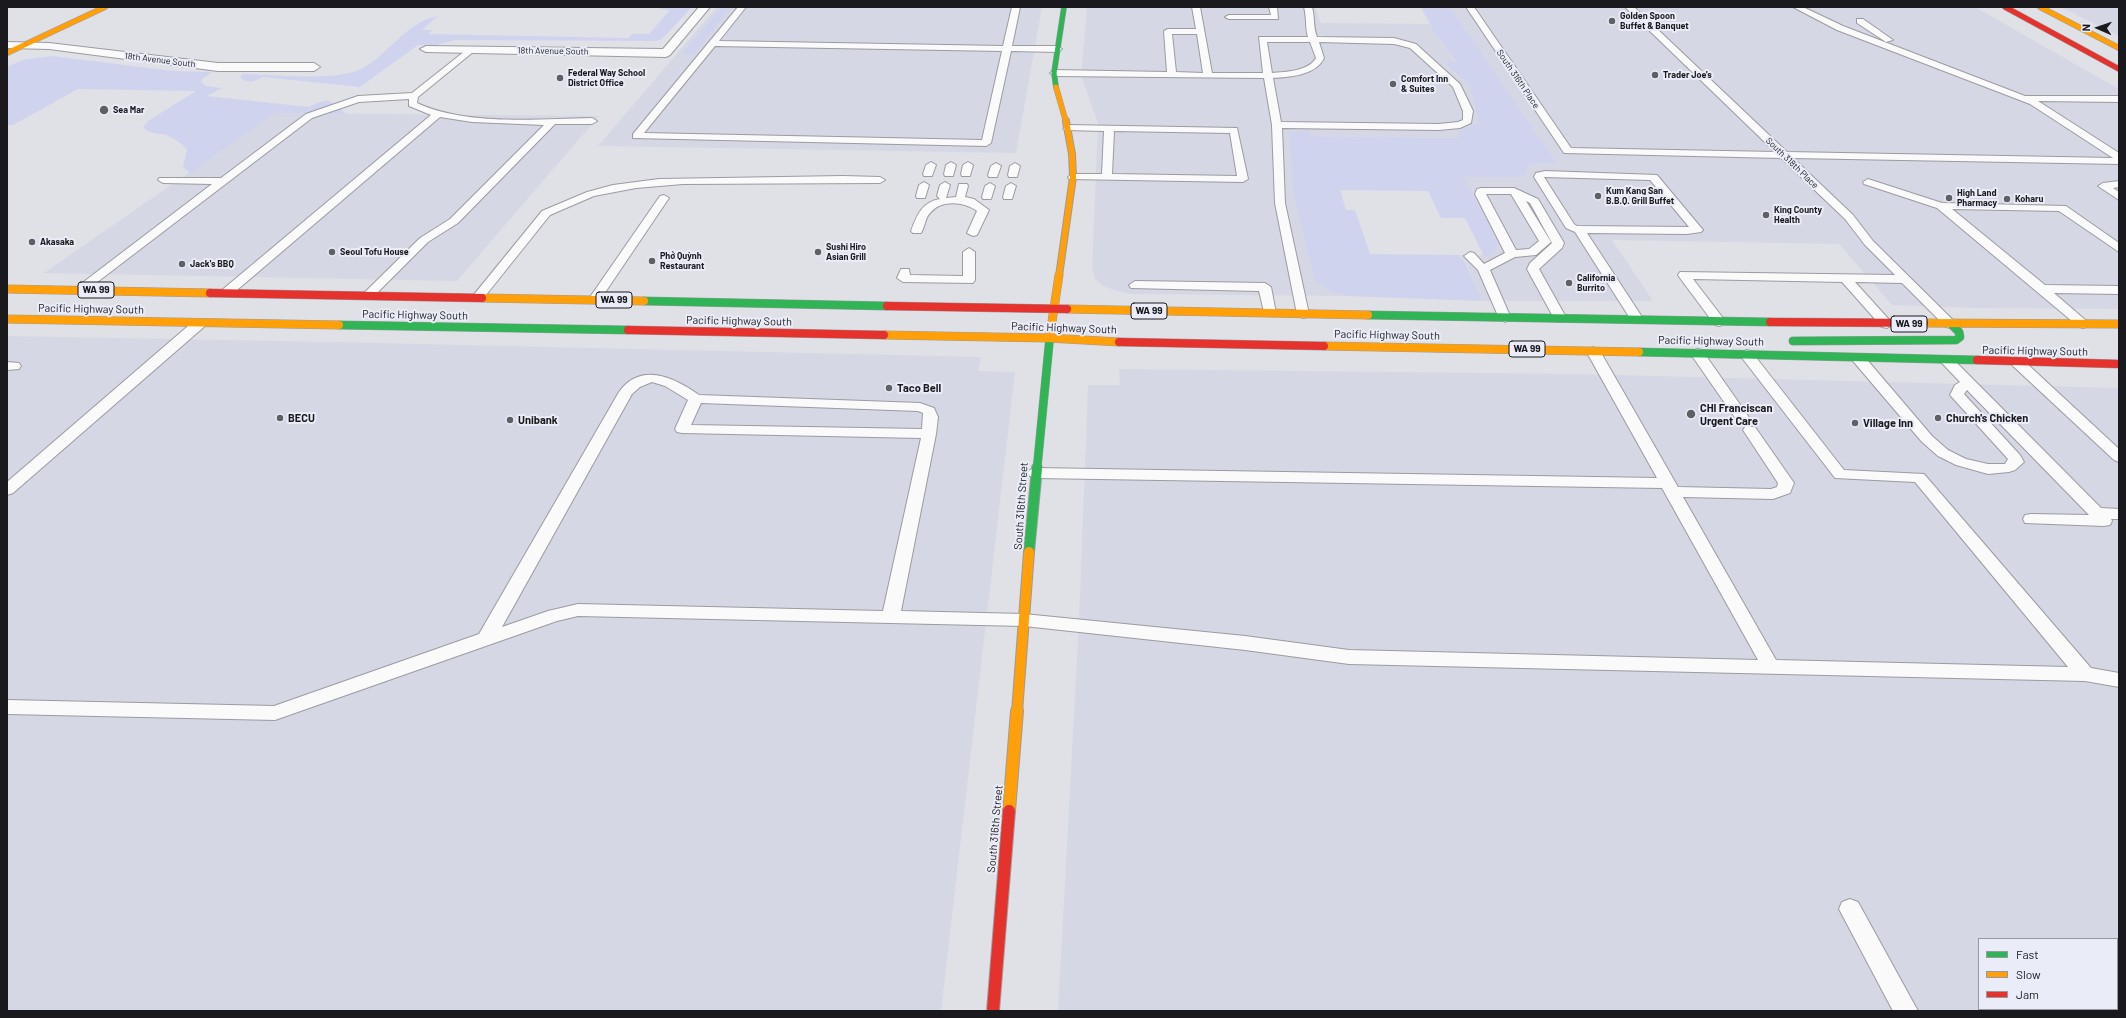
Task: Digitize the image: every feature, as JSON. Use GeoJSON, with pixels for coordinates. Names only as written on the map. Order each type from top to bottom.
{"type":"FeatureCollection","features":[{"type":"Feature","properties":{"kind":"main road"},"geometry":{"type":"LineString","coordinates":[[7,53],[105,7]]}},
{"type":"Feature","properties":{"kind":"main road","name":"South 316th Street"},"geometry":{"type":"LineString","coordinates":[[993,1011],[1035,473],[1048,338],[1054,309],[1073,177],[1074,162],[1068,128],[1056,87],[1054,73],[1064,7]]}},
{"type":"Feature","properties":{"kind":"main road"},"geometry":{"type":"LineString","coordinates":[[2005,7],[2119,69]]}},
{"type":"Feature","properties":{"kind":"main road"},"geometry":{"type":"LineString","coordinates":[[2040,7],[2119,48]]}},
{"type":"Feature","properties":{"kind":"main road"},"geometry":{"type":"LineString","coordinates":[[2036,24],[2085,40],[2119,58]]}},
{"type":"Feature","properties":{"kind":"main road","name":"Pacific Highway South"},"geometry":{"type":"LineString","coordinates":[[7,289],[368,295],[477,302],[526,298],[1720,322],[2119,324]]}},
{"type":"Feature","properties":{"kind":"main road"},"geometry":{"type":"LineString","coordinates":[[200,323],[226,314]]}},
{"type":"Feature","properties":{"kind":"main road","name":"Pacific Highway South"},"geometry":{"type":"LineString","coordinates":[[7,319],[1048,338],[1114,342],[1638,351],[2018,363],[2119,364]]}},
{"type":"Feature","properties":{"kind":"main road"},"geometry":{"type":"LineString","coordinates":[[1784,341],[1956,340],[1960,337],[1959,332],[1951,324]]}},
{"type":"Feature","properties":{"kind":"main road"},"geometry":{"type":"LineString","coordinates":[[1638,351],[1722,344]]}},
{"type":"Feature","properties":{"kind":"street","name":"18th Avenue South"},"geometry":{"type":"LineString","coordinates":[[426,49],[666,53],[705,7]]}},
{"type":"Feature","properties":{"kind":"street","name":"18th Avenue South"},"geometry":{"type":"LineString","coordinates":[[7,45],[62,47],[218,67],[314,67]]}},
{"type":"Feature","properties":{"kind":"lane"},"geometry":{"type":"LineString","coordinates":[[742,7],[637,136],[986,142],[1016,7]]}},
{"type":"Feature","properties":{"kind":"lane"},"geometry":{"type":"LineString","coordinates":[[1054,73],[1269,76],[1300,72],[1314,67],[1320,58],[1308,25],[1311,17],[1308,7]]}},
{"type":"Feature","properties":{"kind":"lane","name":"South 316th Place"},"geometry":{"type":"LineString","coordinates":[[1470,7],[1568,151],[1784,155]]}},
{"type":"Feature","properties":{"kind":"lane","name":"South 318th Place"},"geometry":{"type":"LineString","coordinates":[[1630,7],[1849,217],[1869,243],[1951,324]]}},
{"type":"Feature","properties":{"kind":"lane"},"geometry":{"type":"LineString","coordinates":[[1797,7],[1840,28],[2033,102],[2119,157]]}},
{"type":"Feature","properties":{"kind":"lane"},"geometry":{"type":"LineString","coordinates":[[1207,13],[1197,12],[1208,76]]}},
{"type":"Feature","properties":{"kind":"lane"},"geometry":{"type":"LineString","coordinates":[[1229,13],[1274,12]]}},
{"type":"Feature","properties":{"kind":"lane"},"geometry":{"type":"LineString","coordinates":[[1860,21],[1888,39],[1893,48]]}},
{"type":"Feature","properties":{"kind":"lane"},"geometry":{"type":"LineString","coordinates":[[1172,75],[1168,31],[1200,32]]}},
{"type":"Feature","properties":{"kind":"lane"},"geometry":{"type":"LineString","coordinates":[[1277,124],[1439,127],[1460,125],[1468,121],[1468,110],[1457,86],[1413,46],[1394,41],[1262,39],[1277,124],[1280,203],[1303,314]]}},
{"type":"Feature","properties":{"kind":"lane"},"geometry":{"type":"LineString","coordinates":[[712,43],[1058,49]]}},
{"type":"Feature","properties":{"kind":"lane"},"geometry":{"type":"LineString","coordinates":[[79,290],[309,116],[358,99],[414,96],[470,50]]}},
{"type":"Feature","properties":{"kind":"lane"},"geometry":{"type":"LineString","coordinates":[[414,96],[412,104],[421,110],[438,114],[492,120],[592,121]]}},
{"type":"Feature","properties":{"kind":"lane"},"geometry":{"type":"LineString","coordinates":[[2021,98],[2119,99]]}},
{"type":"Feature","properties":{"kind":"lane"},"geometry":{"type":"LineString","coordinates":[[226,293],[438,114]]}},
{"type":"Feature","properties":{"kind":"lane"},"geometry":{"type":"LineString","coordinates":[[368,295],[424,240],[454,221],[552,121]]}},
{"type":"Feature","properties":{"kind":"lane"},"geometry":{"type":"LineString","coordinates":[[1068,128],[1234,130],[1244,179],[1073,177]]}},
{"type":"Feature","properties":{"kind":"lane"},"geometry":{"type":"LineString","coordinates":[[1107,177],[1109,128]]}},
{"type":"Feature","properties":{"kind":"lane"},"geometry":{"type":"LineString","coordinates":[[1784,155],[2119,161]]}},
{"type":"Feature","properties":{"kind":"lane"},"geometry":{"type":"LineString","coordinates":[[1579,230],[1687,231],[1697,229],[1653,177],[1540,175],[1539,177],[1570,226],[1579,230],[1638,320]]}},
{"type":"Feature","properties":{"kind":"lane"},"geometry":{"type":"LineString","coordinates":[[163,180],[224,181]]}},
{"type":"Feature","properties":{"kind":"lane"},"geometry":{"type":"LineString","coordinates":[[477,302],[546,214],[560,205],[591,193],[621,185],[663,181],[880,180]]}},
{"type":"Feature","properties":{"kind":"lane"},"geometry":{"type":"LineString","coordinates":[[1868,182],[1941,206],[2062,208],[2119,248]]}},
{"type":"Feature","properties":{"kind":"lane"},"geometry":{"type":"LineString","coordinates":[[2119,184],[2103,186],[2119,197]]}},
{"type":"Feature","properties":{"kind":"lane"},"geometry":{"type":"LineString","coordinates":[[921,196],[924,185]]}},
{"type":"Feature","properties":{"kind":"lane"},"geometry":{"type":"LineString","coordinates":[[942,196],[945,185]]}},
{"type":"Feature","properties":{"kind":"lane"},"geometry":{"type":"LineString","coordinates":[[1512,254],[1480,193],[1486,190],[1514,191],[1534,201],[1558,243],[1558,246],[1534,266],[1533,269],[1561,318]]}},
{"type":"Feature","properties":{"kind":"lane"},"geometry":{"type":"LineString","coordinates":[[1483,269],[1512,254],[1532,252],[1545,243],[1514,191]]}},
{"type":"Feature","properties":{"kind":"lane"},"geometry":{"type":"LineString","coordinates":[[594,300],[664,198]]}},
{"type":"Feature","properties":{"kind":"lane"},"geometry":{"type":"LineString","coordinates":[[917,231],[924,212],[935,204],[953,200],[970,201],[983,210],[972,233]]}},
{"type":"Feature","properties":{"kind":"lane"},"geometry":{"type":"LineString","coordinates":[[1941,206],[2084,324]]}},
{"type":"Feature","properties":{"kind":"lane"},"geometry":{"type":"LineString","coordinates":[[905,272],[903,278],[969,280],[969,252]]}},
{"type":"Feature","properties":{"kind":"lane"},"geometry":{"type":"LineString","coordinates":[[1470,256],[1483,269],[1505,318]]}},
{"type":"Feature","properties":{"kind":"lane"},"geometry":{"type":"LineString","coordinates":[[1720,322],[1684,275],[1906,279]]}},
{"type":"Feature","properties":{"kind":"lane"},"geometry":{"type":"LineString","coordinates":[[1845,278],[1887,324]]}},
{"type":"Feature","properties":{"kind":"lane"},"geometry":{"type":"LineString","coordinates":[[1135,285],[1265,287],[1270,313]]}},
{"type":"Feature","properties":{"kind":"lane"},"geometry":{"type":"LineString","coordinates":[[2043,289],[2119,290]]}},
{"type":"Feature","properties":{"kind":"lane"},"geometry":{"type":"LineString","coordinates":[[7,490],[200,323]]}},
{"type":"Feature","properties":{"kind":"lane"},"geometry":{"type":"LineString","coordinates":[[1593,351],[1771,667]]}},
{"type":"Feature","properties":{"kind":"lane"},"geometry":{"type":"LineString","coordinates":[[1035,473],[1670,488],[1773,494],[1784,490],[1786,483],[1697,353]]}},
{"type":"Feature","properties":{"kind":"lane"},"geometry":{"type":"LineString","coordinates":[[1746,354],[1840,475],[1918,477],[2085,674]]}},
{"type":"Feature","properties":{"kind":"lane"},"geometry":{"type":"LineString","coordinates":[[1858,358],[1927,439],[1942,453],[1961,462],[1980,468],[1996,469],[2010,467],[2016,462],[2015,458],[1957,395],[1960,388],[1970,383]]}},
{"type":"Feature","properties":{"kind":"lane"},"geometry":{"type":"LineString","coordinates":[[1948,361],[2104,521],[2031,519]]}},
{"type":"Feature","properties":{"kind":"lane"},"geometry":{"type":"LineString","coordinates":[[2018,363],[2119,457]]}},
{"type":"Feature","properties":{"kind":"lane"},"geometry":{"type":"LineString","coordinates":[[484,640],[630,387],[642,380],[656,378],[669,381],[696,399],[920,407],[929,411],[931,417],[929,434],[891,616]]}},
{"type":"Feature","properties":{"kind":"lane"},"geometry":{"type":"LineString","coordinates":[[696,399],[682,429],[763,432],[929,434]]}},
{"type":"Feature","properties":{"kind":"lane"},"geometry":{"type":"LineString","coordinates":[[2096,513],[2119,514]]}},
{"type":"Feature","properties":{"kind":"lane"},"geometry":{"type":"LineString","coordinates":[[7,707],[276,712],[560,613],[578,610],[1024,620],[1245,643],[1349,657],[2085,674],[2119,680]]}},
{"type":"Feature","properties":{"kind":"lane"},"geometry":{"type":"LineString","coordinates":[[1850,909],[1906,1011]]}},
{"type":"Feature","properties":{"kind":"shaded area"},"geometry":{"type":"Polygon","coordinates":[[[661,7],[692,7],[662,39],[656,41],[455,40],[436,45],[418,45],[360,87],[263,77],[248,82],[240,77],[243,74],[319,76],[348,73],[359,70],[379,57],[406,32],[416,25],[438,16],[422,30],[433,30],[428,34],[629,38],[632,34],[649,34],[670,10],[659,9],[661,7]]]}},
{"type":"Feature","properties":{"kind":"shaded area"},"geometry":{"type":"Polygon","coordinates":[[[717,7],[1042,7],[1016,153],[598,146],[717,7]]]}},
{"type":"Feature","properties":{"kind":"shaded area"},"geometry":{"type":"Polygon","coordinates":[[[722,7],[731,7],[694,54],[682,54],[722,7]]]}},
{"type":"Feature","properties":{"kind":"shaded area"},"geometry":{"type":"Polygon","coordinates":[[[1087,7],[1315,7],[1321,23],[1431,24],[1434,32],[1456,63],[1443,64],[1470,85],[1478,121],[1477,124],[1471,127],[1460,130],[1459,138],[1311,136],[1309,130],[1326,289],[1346,296],[1130,294],[1114,290],[1103,286],[1095,279],[1092,268],[1098,123],[1081,76],[1087,7]]]}},
{"type":"Feature","properties":{"kind":"shaded area"},"geometry":{"type":"Polygon","coordinates":[[[1421,7],[1450,7],[1557,163],[1530,164],[1524,177],[1463,177],[1499,244],[1492,255],[1484,256],[1465,218],[1441,218],[1428,191],[1340,190],[1346,210],[1355,210],[1370,254],[1458,255],[1465,262],[1481,297],[1480,301],[1346,296],[1324,287],[1314,278],[1294,196],[1289,132],[1309,130],[1311,136],[1459,138],[1458,131],[1477,124],[1478,121],[1470,85],[1443,63],[1456,62],[1434,32],[1421,7]]]}},
{"type":"Feature","properties":{"kind":"shaded area"},"geometry":{"type":"Polygon","coordinates":[[[1450,7],[1975,7],[2119,89],[2119,309],[1974,308],[1892,305],[1839,244],[1612,240],[1653,301],[1480,301],[1481,297],[1466,262],[1458,255],[1492,255],[1499,244],[1462,177],[1524,177],[1530,164],[1557,163],[1450,7]]]}},
{"type":"Feature","properties":{"kind":"shaded area"},"geometry":{"type":"Polygon","coordinates":[[[2061,7],[2119,7],[2119,36],[2061,7]]]}},
{"type":"Feature","properties":{"kind":"shaded area"},"geometry":{"type":"Polygon","coordinates":[[[52,56],[173,71],[212,72],[202,79],[201,82],[206,86],[222,88],[207,96],[309,107],[321,102],[329,101],[346,114],[275,113],[190,173],[183,167],[187,149],[178,141],[166,135],[151,132],[143,127],[148,121],[196,91],[78,89],[13,125],[7,125],[7,67],[22,60],[52,56]]]}},
{"type":"Feature","properties":{"kind":"shaded area"},"geometry":{"type":"Polygon","coordinates":[[[275,113],[599,116],[457,281],[44,273],[275,113]]]}},
{"type":"Feature","properties":{"kind":"shaded area"},"geometry":{"type":"Polygon","coordinates":[[[7,336],[981,357],[978,371],[1015,372],[941,1011],[7,1011],[7,336]]]}},
{"type":"Feature","properties":{"kind":"shaded area"},"geometry":{"type":"Polygon","coordinates":[[[1119,369],[1577,374],[2119,388],[2119,1011],[1058,1011],[1079,622],[1088,385],[1120,385],[1119,369]]]}},
{"type":"Feature","properties":{"kind":"traffic: fast"},"geometry":{"type":"LineString","coordinates":[[1056,87],[1054,73],[1064,7]]}},
{"type":"Feature","properties":{"kind":"traffic: fast"},"geometry":{"type":"LineString","coordinates":[[644,301],[887,306]]}},
{"type":"Feature","properties":{"kind":"traffic: fast"},"geometry":{"type":"LineString","coordinates":[[1368,315],[1770,322]]}},
{"type":"Feature","properties":{"kind":"traffic: fast"},"geometry":{"type":"LineString","coordinates":[[1793,341],[1956,340],[1960,337],[1959,332],[1951,324]]}},
{"type":"Feature","properties":{"kind":"traffic: fast"},"geometry":{"type":"LineString","coordinates":[[339,325],[628,330]]}},
{"type":"Feature","properties":{"kind":"traffic: fast"},"geometry":{"type":"LineString","coordinates":[[1029,552],[1050,335]]}},
{"type":"Feature","properties":{"kind":"traffic: fast"},"geometry":{"type":"LineString","coordinates":[[1639,352],[1977,360]]}},
{"type":"Feature","properties":{"kind":"traffic: slow"},"geometry":{"type":"LineString","coordinates":[[7,53],[105,7]]}},
{"type":"Feature","properties":{"kind":"traffic: slow"},"geometry":{"type":"LineString","coordinates":[[2040,7],[2119,48]]}},
{"type":"Feature","properties":{"kind":"traffic: slow"},"geometry":{"type":"LineString","coordinates":[[1050,335],[1073,177],[1070,143],[1056,87]]}},
{"type":"Feature","properties":{"kind":"traffic: slow"},"geometry":{"type":"LineString","coordinates":[[7,289],[210,293]]}},
{"type":"Feature","properties":{"kind":"traffic: slow"},"geometry":{"type":"LineString","coordinates":[[482,298],[644,301]]}},
{"type":"Feature","properties":{"kind":"traffic: slow"},"geometry":{"type":"LineString","coordinates":[[1067,309],[1368,315]]}},
{"type":"Feature","properties":{"kind":"traffic: slow"},"geometry":{"type":"LineString","coordinates":[[7,319],[339,325]]}},
{"type":"Feature","properties":{"kind":"traffic: slow"},"geometry":{"type":"LineString","coordinates":[[1924,323],[2119,324]]}},
{"type":"Feature","properties":{"kind":"traffic: slow"},"geometry":{"type":"LineString","coordinates":[[884,335],[1048,338],[1119,342]]}},
{"type":"Feature","properties":{"kind":"traffic: slow"},"geometry":{"type":"LineString","coordinates":[[1324,346],[1639,352]]}},
{"type":"Feature","properties":{"kind":"traffic: slow"},"geometry":{"type":"LineString","coordinates":[[1009,811],[1029,552]]}},
{"type":"Feature","properties":{"kind":"traffic: jam"},"geometry":{"type":"LineString","coordinates":[[2005,7],[2119,69]]}},
{"type":"Feature","properties":{"kind":"traffic: jam"},"geometry":{"type":"LineString","coordinates":[[210,293],[482,298]]}},
{"type":"Feature","properties":{"kind":"traffic: jam"},"geometry":{"type":"LineString","coordinates":[[887,306],[1067,309]]}},
{"type":"Feature","properties":{"kind":"traffic: jam"},"geometry":{"type":"LineString","coordinates":[[1770,322],[1924,323]]}},
{"type":"Feature","properties":{"kind":"traffic: jam"},"geometry":{"type":"LineString","coordinates":[[628,330],[884,335]]}},
{"type":"Feature","properties":{"kind":"traffic: jam"},"geometry":{"type":"LineString","coordinates":[[1119,342],[1324,346]]}},
{"type":"Feature","properties":{"kind":"traffic: jam"},"geometry":{"type":"LineString","coordinates":[[1977,360],[2119,364]]}},
{"type":"Feature","properties":{"kind":"traffic: jam"},"geometry":{"type":"LineString","coordinates":[[993,1011],[1009,811]]}},
{"type":"Feature","properties":{"kind":"place","name":"Golden Spoon Buffet & Banquet"},"geometry":{"type":"Point","coordinates":[1612,21]}},
{"type":"Feature","properties":{"kind":"place","name":"Trader Joe's"},"geometry":{"type":"Point","coordinates":[1655,75]}},
{"type":"Feature","properties":{"kind":"place","name":"Federal Way School District Office"},"geometry":{"type":"Point","coordinates":[560,78]}},
{"type":"Feature","properties":{"kind":"place","name":"Comfort Inn & Suites"},"geometry":{"type":"Point","coordinates":[1393,84]}},
{"type":"Feature","properties":{"kind":"place","name":"Sea Mar"},"geometry":{"type":"Point","coordinates":[104,110]}},
{"type":"Feature","properties":{"kind":"place","name":"Kum Kang San B.B.Q. Grill Buffet"},"geometry":{"type":"Point","coordinates":[1598,196]}},
{"type":"Feature","properties":{"kind":"place","name":"High Land Pharmacy"},"geometry":{"type":"Point","coordinates":[1949,198]}},
{"type":"Feature","properties":{"kind":"place","name":"Koharu"},"geometry":{"type":"Point","coordinates":[2007,199]}},
{"type":"Feature","properties":{"kind":"place","name":"King County Health"},"geometry":{"type":"Point","coordinates":[1766,215]}},
{"type":"Feature","properties":{"kind":"place","name":"Akasaka"},"geometry":{"type":"Point","coordinates":[32,242]}},
{"type":"Feature","properties":{"kind":"place","name":"Seoul Tofu House"},"geometry":{"type":"Point","coordinates":[332,252]}},
{"type":"Feature","properties":{"kind":"place","name":"Sushi Hiro Asian Grill"},"geometry":{"type":"Point","coordinates":[818,252]}},
{"type":"Feature","properties":{"kind":"place","name":"Phở Quỳnh Restaurant"},"geometry":{"type":"Point","coordinates":[652,261]}},
{"type":"Feature","properties":{"kind":"place","name":"Jack's BBQ"},"geometry":{"type":"Point","coordinates":[182,264]}},
{"type":"Feature","properties":{"kind":"place","name":"California Burrito"},"geometry":{"type":"Point","coordinates":[1569,283]}},
{"type":"Feature","properties":{"kind":"place","name":"Taco Bell"},"geometry":{"type":"Point","coordinates":[889,388]}},
{"type":"Feature","properties":{"kind":"place","name":"CHI Franciscan Urgent Care"},"geometry":{"type":"Point","coordinates":[1691,414]}},
{"type":"Feature","properties":{"kind":"place","name":"BECU"},"geometry":{"type":"Point","coordinates":[280,418]}},
{"type":"Feature","properties":{"kind":"place","name":"Church's Chicken"},"geometry":{"type":"Point","coordinates":[1938,418]}},
{"type":"Feature","properties":{"kind":"place","name":"Unibank"},"geometry":{"type":"Point","coordinates":[510,420]}},
{"type":"Feature","properties":{"kind":"place","name":"Village Inn"},"geometry":{"type":"Point","coordinates":[1855,423]}}]}
